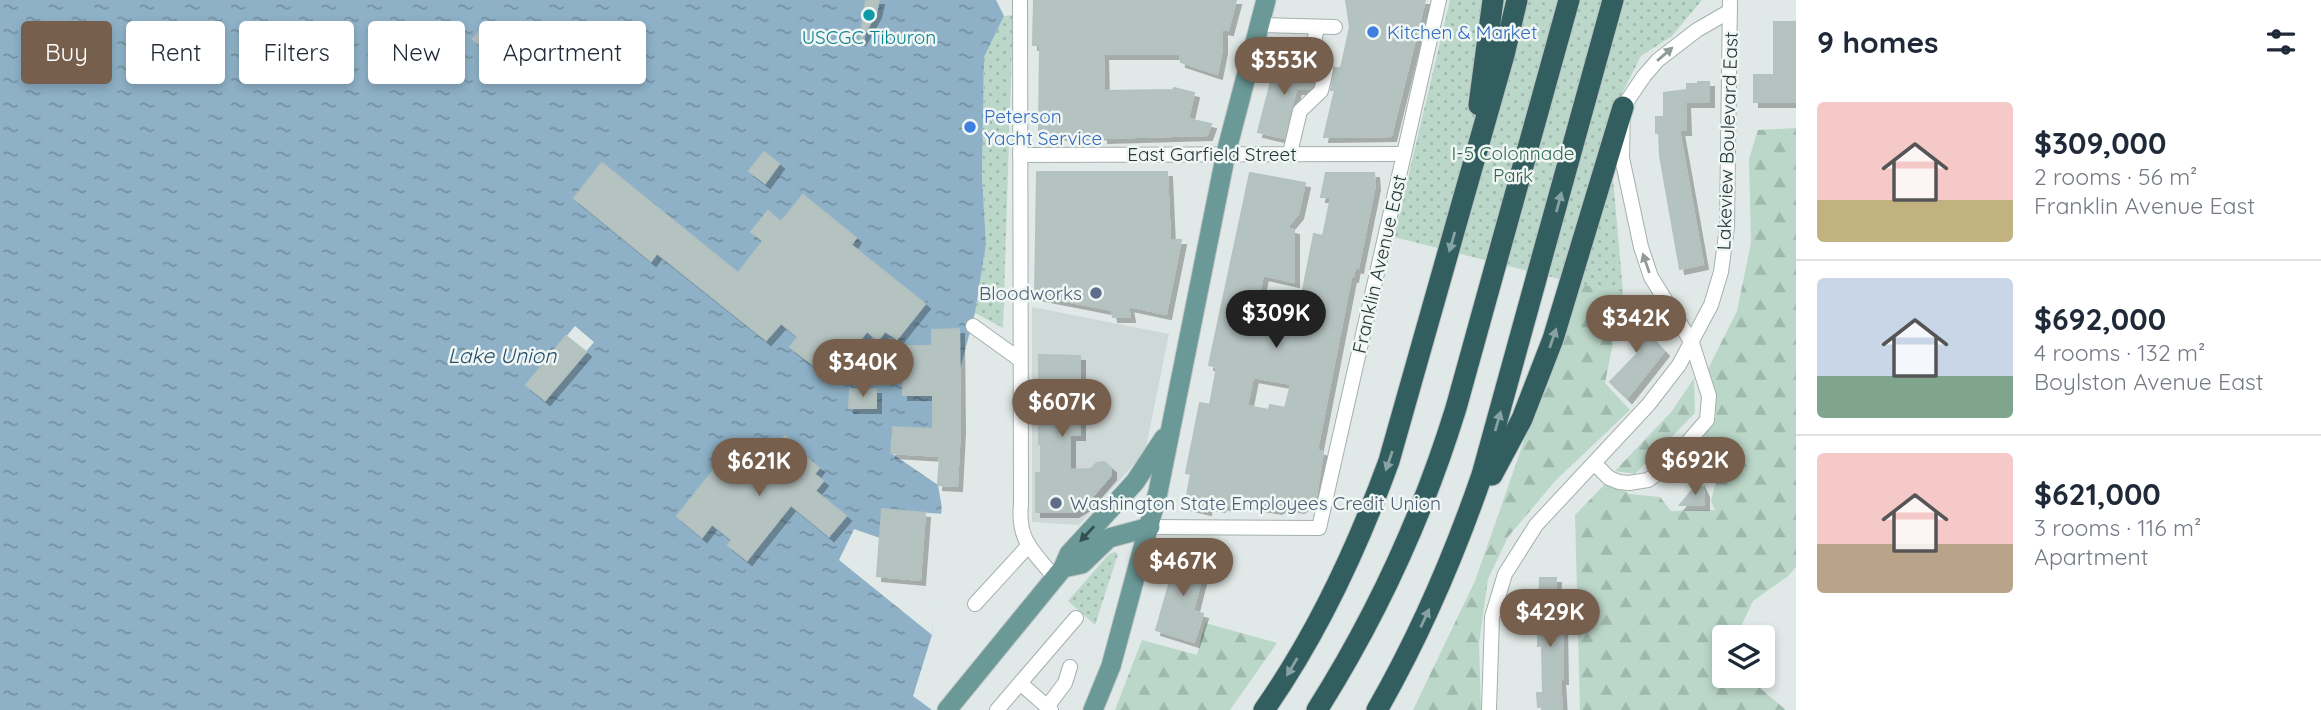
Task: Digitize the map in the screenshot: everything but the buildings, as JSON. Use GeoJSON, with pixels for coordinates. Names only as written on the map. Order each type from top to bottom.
{"type":"FeatureCollection","features":[{"type":"Feature","properties":{"kind":"highway"},"geometry":{"type":"LineString","coordinates":[[1470,177],[1493,0]]}},
{"type":"Feature","properties":{"kind":"highway"},"geometry":{"type":"LineString","coordinates":[[1264,710],[1322,614],[1352,554],[1378,492],[1402,418],[1517,0]]}},
{"type":"Feature","properties":{"kind":"highway"},"geometry":{"type":"LineString","coordinates":[[1317,710],[1357,642],[1401,556],[1447,438],[1569,0]]}},
{"type":"Feature","properties":{"kind":"highway"},"geometry":{"type":"LineString","coordinates":[[1377,710],[1429,609],[1461,532],[1500,416],[1613,0]]}},
{"type":"Feature","properties":{"kind":"highway"},"geometry":{"type":"LineString","coordinates":[[1461,532],[1522,419],[1553,339],[1623,107]]}},
{"type":"Feature","properties":{"kind":"main road"},"geometry":{"type":"LineString","coordinates":[[1093,710],[1111,666],[1150,527],[1226,153],[1266,0]]}},
{"type":"Feature","properties":{"kind":"main road"},"geometry":{"type":"LineString","coordinates":[[947,710],[1059,573],[1069,554],[1135,482],[1172,422]]}},
{"type":"Feature","properties":{"kind":"main road"},"geometry":{"type":"LineString","coordinates":[[1059,573],[1082,564],[1109,538],[1150,527]]}},
{"type":"Feature","properties":{"kind":"street"},"geometry":{"type":"LineString","coordinates":[[1020,0],[1019,524],[1029,545],[1059,573]]}},
{"type":"Feature","properties":{"kind":"street","name":"Franklin Avenue East"},"geometry":{"type":"LineString","coordinates":[[1150,527],[1319,528],[1438,0]]}},
{"type":"Feature","properties":{"kind":"street"},"geometry":{"type":"LineString","coordinates":[[1594,463],[1609,478],[1619,482],[1648,480],[1666,467],[1707,420],[1709,396],[1692,343],[1651,277],[1640,247],[1622,158],[1623,107],[1643,76],[1658,60],[1730,6]]}},
{"type":"Feature","properties":{"kind":"street","name":"Lakeview Boulevard East"},"geometry":{"type":"LineString","coordinates":[[1489,710],[1492,617],[1505,573],[1536,525],[1648,405],[1679,365],[1711,304],[1721,272],[1727,227],[1730,6]]}},
{"type":"Feature","properties":{"kind":"street"},"geometry":{"type":"LineString","coordinates":[[1259,25],[1335,27]]}},
{"type":"Feature","properties":{"kind":"street"},"geometry":{"type":"LineString","coordinates":[[1290,153],[1300,111],[1321,92],[1326,70],[1313,48],[1317,26]]}},
{"type":"Feature","properties":{"kind":"street","name":"East Garfield Street"},"geometry":{"type":"LineString","coordinates":[[1020,155],[1404,154]]}},
{"type":"Feature","properties":{"kind":"street"},"geometry":{"type":"LineString","coordinates":[[973,326],[1019,359]]}},
{"type":"Feature","properties":{"kind":"street"},"geometry":{"type":"LineString","coordinates":[[975,604],[1029,545]]}},
{"type":"Feature","properties":{"kind":"street"},"geometry":{"type":"LineString","coordinates":[[997,710],[1076,618]]}},
{"type":"Feature","properties":{"kind":"street"},"geometry":{"type":"LineString","coordinates":[[1020,683],[1049,708],[1065,683],[1070,667]]}},
{"type":"Feature","properties":{"kind":"shaded area"},"geometry":{"type":"Polygon","coordinates":[[[1032,307],[1169,334],[1145,452],[1079,525],[1032,522],[1032,307]]]}},
{"type":"Feature","properties":{"kind":"green space","name":"I-5 Colonnade Park"},"geometry":{"type":"Polygon","coordinates":[[[1450,0],[1702,0],[1672,36],[1641,56],[1608,121],[1623,292],[1579,284],[1394,237],[1450,0]]]}},
{"type":"Feature","properties":{"kind":"green space"},"geometry":{"type":"Polygon","coordinates":[[[1013,15],[1003,328],[975,313],[986,244],[982,177],[984,56],[1004,16],[1013,15]]]}},
{"type":"Feature","properties":{"kind":"green space"},"geometry":{"type":"Polygon","coordinates":[[[1796,128],[1796,567],[1753,601],[1742,625],[1712,625],[1712,688],[1760,688],[1786,710],[1580,710],[1575,515],[1609,480],[1629,494],[1660,497],[1671,511],[1715,510],[1711,501],[1716,481],[1699,459],[1691,458],[1686,453],[1716,417],[1713,387],[1706,373],[1737,311],[1751,243],[1749,159],[1758,130],[1796,128]]]}},
{"type":"Feature","properties":{"kind":"green space"},"geometry":{"type":"Polygon","coordinates":[[[1579,284],[1623,292],[1605,383],[1630,410],[1556,480],[1508,537],[1488,579],[1479,644],[1481,710],[1413,710],[1475,581],[1579,284]]]}},
{"type":"Feature","properties":{"kind":"green space"},"geometry":{"type":"Polygon","coordinates":[[[1694,378],[1695,413],[1635,474],[1615,471],[1672,411],[1694,378]]]}},
{"type":"Feature","properties":{"kind":"green space"},"geometry":{"type":"Polygon","coordinates":[[[1109,554],[1118,554],[1095,625],[1068,601],[1109,554]]]}},
{"type":"Feature","properties":{"kind":"green space"},"geometry":{"type":"Polygon","coordinates":[[[1205,623],[1277,643],[1230,710],[1115,710],[1142,640],[1197,655],[1205,623]]]}},
{"type":"Feature","properties":{"kind":"water","name":"Lake Union"},"geometry":{"type":"Polygon","coordinates":[[[0,0],[996,0],[1004,16],[984,57],[982,177],[986,244],[975,313],[949,410],[932,635],[913,696],[932,710],[0,710],[0,0]]]}},
{"type":"Feature","properties":{"kind":"pier"},"geometry":{"type":"Polygon","coordinates":[[[575,326],[594,342],[545,400],[526,385],[575,326]]]}},
{"type":"Feature","properties":{"kind":"pier"},"geometry":{"type":"Polygon","coordinates":[[[893,427],[949,430],[943,514],[938,485],[891,453],[893,427]]]}},
{"type":"Feature","properties":{"kind":"pier"},"geometry":{"type":"Polygon","coordinates":[[[882,509],[943,514],[932,635],[839,560],[854,529],[880,538],[882,509]]]}},
{"type":"Feature","properties":{"kind":"place","name":"USCGC Tiburon"},"geometry":{"type":"Point","coordinates":[869,15]}},
{"type":"Feature","properties":{"kind":"place","name":"Kitchen & Market"},"geometry":{"type":"Point","coordinates":[1373,32]}},
{"type":"Feature","properties":{"kind":"place","name":"Peterson Yacht Service"},"geometry":{"type":"Point","coordinates":[970,127]}},
{"type":"Feature","properties":{"kind":"place","name":"Bloodworks"},"geometry":{"type":"Point","coordinates":[1096,293]}},
{"type":"Feature","properties":{"kind":"place","name":"Washington State Employees Credit Union"},"geometry":{"type":"Point","coordinates":[1056,503]}}]}
